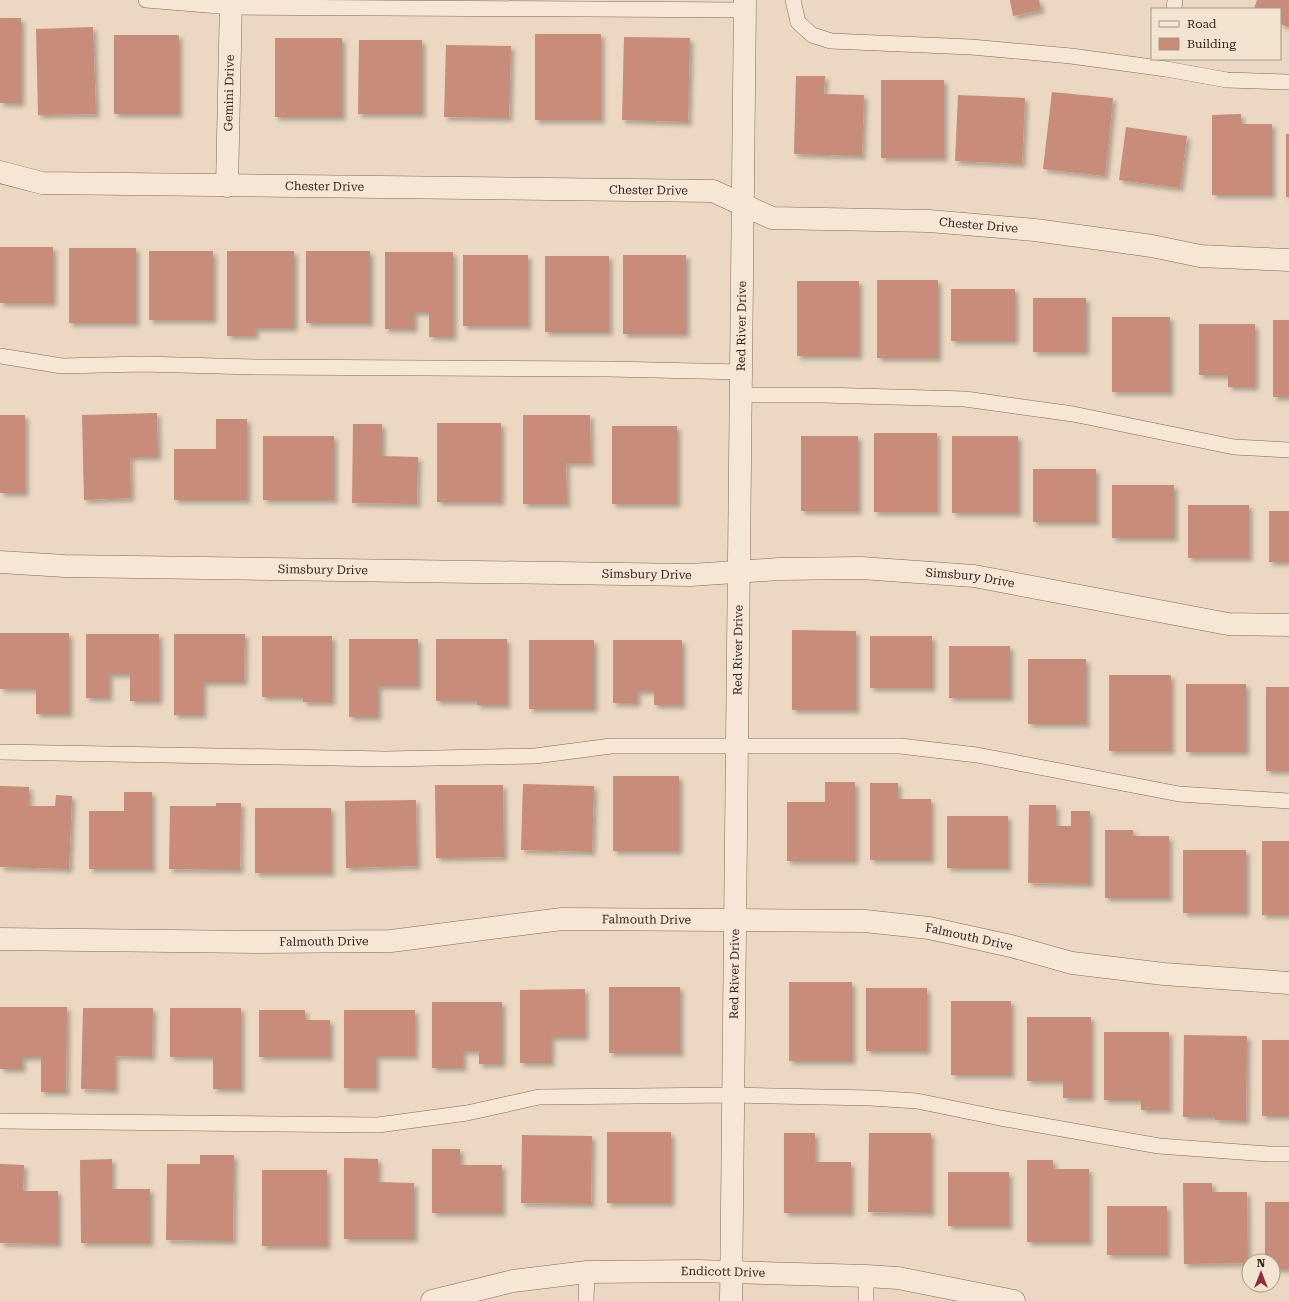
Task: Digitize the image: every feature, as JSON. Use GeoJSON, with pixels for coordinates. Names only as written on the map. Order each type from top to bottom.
{"type":"FeatureCollection","features":[{"type":"Feature","properties":{"kind":"street","name":"Gemini Drive"},"geometry":{"type":"LineString","coordinates":[[227,186],[231,3]]}},
{"type":"Feature","properties":{"kind":"street","name":"Red River Drive"},"geometry":{"type":"LineString","coordinates":[[731,1301],[745,5]]}},
{"type":"Feature","properties":{"kind":"street","name":"Chester Drive"},"geometry":{"type":"LineString","coordinates":[[0,172],[42,183],[712,191],[772,218],[936,222],[1043,231],[1152,246],[1200,256],[1289,260]]}},
{"type":"Feature","properties":{"kind":"street","name":"Simsbury Drive"},"geometry":{"type":"LineString","coordinates":[[0,562],[65,566],[691,575],[778,569],[861,568],[974,576],[1228,624],[1289,625]]}},
{"type":"Feature","properties":{"kind":"street","name":"Falmouth Drive"},"geometry":{"type":"LineString","coordinates":[[0,939],[259,942],[391,941],[562,920],[865,921],[929,928],[1011,946],[1072,963],[1164,974],[1289,983]]}},
{"type":"Feature","properties":{"kind":"street","name":"Endicott Drive"},"geometry":{"type":"LineString","coordinates":[[432,1301],[513,1281],[587,1272],[698,1271],[898,1278],[1014,1301]]}},
{"type":"Feature","properties":{"kind":"lane"},"geometry":{"type":"LineString","coordinates":[[146,0],[231,3],[745,5]]}},
{"type":"Feature","properties":{"kind":"lane"},"geometry":{"type":"LineString","coordinates":[[793,0],[798,22],[812,35],[831,41],[971,47],[1166,64],[1227,80],[1289,82]]}},
{"type":"Feature","properties":{"kind":"lane"},"geometry":{"type":"LineString","coordinates":[[0,356],[62,366],[142,364],[256,367],[601,369],[742,372]]}},
{"type":"Feature","properties":{"kind":"lane"},"geometry":{"type":"LineString","coordinates":[[741,395],[822,395],[965,399],[1073,414],[1234,447],[1289,450]]}},
{"type":"Feature","properties":{"kind":"lane"},"geometry":{"type":"LineString","coordinates":[[0,752],[386,759],[535,756],[611,746],[900,746],[977,755],[1179,794],[1289,801]]}},
{"type":"Feature","properties":{"kind":"lane"},"geometry":{"type":"LineString","coordinates":[[0,1121],[378,1125],[467,1113],[540,1097],[733,1095],[916,1101],[1159,1146],[1268,1154],[1289,1154]]}},
{"type":"Feature","properties":{"kind":"lane"},"geometry":{"type":"LineString","coordinates":[[586,1301],[587,1272]]}},
{"type":"Feature","properties":{"kind":"lane"},"geometry":{"type":"LineString","coordinates":[[866,1276],[866,1301]]}},
{"type":"Feature","properties":{"kind":"building"},"geometry":{"type":"Polygon","coordinates":[[[1010,0],[1039,0],[1041,10],[1013,16],[1010,0]]]}},
{"type":"Feature","properties":{"kind":"building"},"geometry":{"type":"Polygon","coordinates":[[[1257,0],[1289,0],[1289,27],[1281,24],[1281,8],[1254,8],[1257,0]]]}},
{"type":"Feature","properties":{"kind":"building"},"geometry":{"type":"Polygon","coordinates":[[[0,18],[21,18],[21,103],[0,103],[0,18]]]}},
{"type":"Feature","properties":{"kind":"building"},"geometry":{"type":"Polygon","coordinates":[[[93,27],[96,114],[38,115],[36,29],[93,27]]]}},
{"type":"Feature","properties":{"kind":"building"},"geometry":{"type":"Polygon","coordinates":[[[535,34],[601,34],[601,120],[535,120],[535,34]]]}},
{"type":"Feature","properties":{"kind":"building"},"geometry":{"type":"Polygon","coordinates":[[[114,35],[179,35],[179,114],[114,114],[114,35]]]}},
{"type":"Feature","properties":{"kind":"building"},"geometry":{"type":"Polygon","coordinates":[[[624,37],[690,38],[688,122],[622,120],[624,37]]]}},
{"type":"Feature","properties":{"kind":"building"},"geometry":{"type":"Polygon","coordinates":[[[275,38],[342,38],[342,117],[275,117],[275,38]]]}},
{"type":"Feature","properties":{"kind":"building"},"geometry":{"type":"Polygon","coordinates":[[[359,40],[422,40],[422,114],[358,114],[359,40]]]}},
{"type":"Feature","properties":{"kind":"building"},"geometry":{"type":"Polygon","coordinates":[[[446,45],[511,46],[509,118],[444,117],[446,45]]]}},
{"type":"Feature","properties":{"kind":"building"},"geometry":{"type":"Polygon","coordinates":[[[796,76],[825,76],[824,94],[864,95],[862,156],[794,154],[796,76]]]}},
{"type":"Feature","properties":{"kind":"building"},"geometry":{"type":"Polygon","coordinates":[[[881,80],[944,80],[944,158],[881,158],[881,80]]]}},
{"type":"Feature","properties":{"kind":"building"},"geometry":{"type":"Polygon","coordinates":[[[1052,92],[1113,98],[1105,176],[1043,169],[1052,92]]]}},
{"type":"Feature","properties":{"kind":"building"},"geometry":{"type":"Polygon","coordinates":[[[958,95],[1025,98],[1022,164],[955,161],[958,95]]]}},
{"type":"Feature","properties":{"kind":"building"},"geometry":{"type":"Polygon","coordinates":[[[1241,114],[1241,124],[1272,124],[1272,195],[1212,195],[1212,115],[1241,114]]]}},
{"type":"Feature","properties":{"kind":"building"},"geometry":{"type":"Polygon","coordinates":[[[1126,127],[1187,136],[1180,188],[1119,180],[1126,127]]]}},
{"type":"Feature","properties":{"kind":"building"},"geometry":{"type":"Polygon","coordinates":[[[1286,134],[1289,134],[1289,197],[1286,197],[1286,134]]]}},
{"type":"Feature","properties":{"kind":"building"},"geometry":{"type":"Polygon","coordinates":[[[0,247],[53,247],[53,303],[0,303],[0,247]]]}},
{"type":"Feature","properties":{"kind":"building"},"geometry":{"type":"Polygon","coordinates":[[[69,248],[136,248],[136,323],[69,323],[69,248]]]}},
{"type":"Feature","properties":{"kind":"building"},"geometry":{"type":"Polygon","coordinates":[[[149,251],[213,251],[213,320],[149,320],[149,251]]]}},
{"type":"Feature","properties":{"kind":"building"},"geometry":{"type":"Polygon","coordinates":[[[227,251],[294,251],[294,328],[255,328],[255,336],[227,336],[227,251]]]}},
{"type":"Feature","properties":{"kind":"building"},"geometry":{"type":"Polygon","coordinates":[[[306,251],[370,251],[370,323],[306,323],[306,251]]]}},
{"type":"Feature","properties":{"kind":"building"},"geometry":{"type":"Polygon","coordinates":[[[385,252],[453,252],[453,337],[429,337],[429,312],[414,312],[414,329],[385,329],[385,252]]]}},
{"type":"Feature","properties":{"kind":"building"},"geometry":{"type":"Polygon","coordinates":[[[463,255],[528,255],[528,326],[463,326],[463,255]]]}},
{"type":"Feature","properties":{"kind":"building"},"geometry":{"type":"Polygon","coordinates":[[[623,255],[686,255],[686,334],[623,334],[623,255]]]}},
{"type":"Feature","properties":{"kind":"building"},"geometry":{"type":"Polygon","coordinates":[[[545,256],[609,256],[609,332],[545,332],[545,256]]]}},
{"type":"Feature","properties":{"kind":"building"},"geometry":{"type":"Polygon","coordinates":[[[877,280],[938,280],[938,358],[877,358],[877,280]]]}},
{"type":"Feature","properties":{"kind":"building"},"geometry":{"type":"Polygon","coordinates":[[[797,281],[859,281],[859,356],[797,356],[797,281]]]}},
{"type":"Feature","properties":{"kind":"building"},"geometry":{"type":"Polygon","coordinates":[[[951,289],[1015,289],[1015,341],[951,341],[951,289]]]}},
{"type":"Feature","properties":{"kind":"building"},"geometry":{"type":"Polygon","coordinates":[[[1033,298],[1086,298],[1086,352],[1033,352],[1033,298]]]}},
{"type":"Feature","properties":{"kind":"building"},"geometry":{"type":"Polygon","coordinates":[[[1112,317],[1170,317],[1170,392],[1112,392],[1112,317]]]}},
{"type":"Feature","properties":{"kind":"building"},"geometry":{"type":"Polygon","coordinates":[[[1273,320],[1289,320],[1289,397],[1273,397],[1273,320]]]}},
{"type":"Feature","properties":{"kind":"building"},"geometry":{"type":"Polygon","coordinates":[[[1199,324],[1255,324],[1255,387],[1228,387],[1228,375],[1199,375],[1199,324]]]}},
{"type":"Feature","properties":{"kind":"building"},"geometry":{"type":"Polygon","coordinates":[[[157,413],[158,457],[130,457],[131,498],[84,500],[82,415],[157,413]]]}},
{"type":"Feature","properties":{"kind":"building"},"geometry":{"type":"Polygon","coordinates":[[[0,415],[25,415],[25,493],[0,493],[0,415]]]}},
{"type":"Feature","properties":{"kind":"building"},"geometry":{"type":"Polygon","coordinates":[[[523,415],[590,415],[591,463],[566,463],[567,504],[523,504],[523,415]]]}},
{"type":"Feature","properties":{"kind":"building"},"geometry":{"type":"Polygon","coordinates":[[[216,419],[247,419],[247,500],[174,500],[174,449],[216,449],[216,419]]]}},
{"type":"Feature","properties":{"kind":"building"},"geometry":{"type":"Polygon","coordinates":[[[437,423],[501,423],[501,502],[437,502],[437,423]]]}},
{"type":"Feature","properties":{"kind":"building"},"geometry":{"type":"Polygon","coordinates":[[[353,424],[382,424],[382,456],[418,457],[417,504],[352,503],[353,424]]]}},
{"type":"Feature","properties":{"kind":"building"},"geometry":{"type":"Polygon","coordinates":[[[612,426],[677,426],[677,504],[612,504],[612,426]]]}},
{"type":"Feature","properties":{"kind":"building"},"geometry":{"type":"Polygon","coordinates":[[[874,433],[937,433],[937,512],[874,512],[874,433]]]}},
{"type":"Feature","properties":{"kind":"building"},"geometry":{"type":"Polygon","coordinates":[[[263,436],[334,436],[334,500],[263,500],[263,436]]]}},
{"type":"Feature","properties":{"kind":"building"},"geometry":{"type":"Polygon","coordinates":[[[801,436],[858,436],[858,511],[801,511],[801,436]]]}},
{"type":"Feature","properties":{"kind":"building"},"geometry":{"type":"Polygon","coordinates":[[[952,436],[1018,436],[1018,513],[952,513],[952,436]]]}},
{"type":"Feature","properties":{"kind":"building"},"geometry":{"type":"Polygon","coordinates":[[[1033,469],[1096,469],[1096,522],[1033,522],[1033,469]]]}},
{"type":"Feature","properties":{"kind":"building"},"geometry":{"type":"Polygon","coordinates":[[[1112,485],[1174,485],[1174,538],[1112,538],[1112,485]]]}},
{"type":"Feature","properties":{"kind":"building"},"geometry":{"type":"Polygon","coordinates":[[[1188,505],[1249,505],[1249,558],[1188,558],[1188,505]]]}},
{"type":"Feature","properties":{"kind":"building"},"geometry":{"type":"Polygon","coordinates":[[[1269,511],[1289,511],[1289,562],[1269,562],[1269,511]]]}},
{"type":"Feature","properties":{"kind":"building"},"geometry":{"type":"Polygon","coordinates":[[[792,630],[856,631],[856,710],[792,710],[792,630]]]}},
{"type":"Feature","properties":{"kind":"building"},"geometry":{"type":"Polygon","coordinates":[[[0,633],[69,633],[69,714],[36,714],[36,689],[0,689],[0,633]]]}},
{"type":"Feature","properties":{"kind":"building"},"geometry":{"type":"Polygon","coordinates":[[[86,634],[159,634],[159,701],[130,701],[130,674],[109,674],[109,698],[86,698],[86,634]]]}},
{"type":"Feature","properties":{"kind":"building"},"geometry":{"type":"Polygon","coordinates":[[[174,634],[245,634],[244,682],[203,682],[203,715],[174,715],[174,634]]]}},
{"type":"Feature","properties":{"kind":"building"},"geometry":{"type":"Polygon","coordinates":[[[262,636],[332,636],[332,702],[303,702],[303,697],[262,697],[262,636]]]}},
{"type":"Feature","properties":{"kind":"building"},"geometry":{"type":"Polygon","coordinates":[[[870,636],[932,636],[932,688],[870,688],[870,636]]]}},
{"type":"Feature","properties":{"kind":"building"},"geometry":{"type":"Polygon","coordinates":[[[349,639],[418,639],[418,686],[378,686],[378,717],[349,717],[349,639]]]}},
{"type":"Feature","properties":{"kind":"building"},"geometry":{"type":"Polygon","coordinates":[[[436,639],[507,639],[507,705],[477,705],[477,701],[436,701],[436,639]]]}},
{"type":"Feature","properties":{"kind":"building"},"geometry":{"type":"Polygon","coordinates":[[[529,640],[594,640],[594,709],[529,709],[529,640]]]}},
{"type":"Feature","properties":{"kind":"building"},"geometry":{"type":"Polygon","coordinates":[[[613,640],[682,640],[682,705],[654,705],[654,691],[637,691],[637,703],[613,703],[613,640]]]}},
{"type":"Feature","properties":{"kind":"building"},"geometry":{"type":"Polygon","coordinates":[[[949,646],[1010,646],[1010,698],[949,698],[949,646]]]}},
{"type":"Feature","properties":{"kind":"building"},"geometry":{"type":"Polygon","coordinates":[[[1028,659],[1086,659],[1086,724],[1028,724],[1028,659]]]}},
{"type":"Feature","properties":{"kind":"building"},"geometry":{"type":"Polygon","coordinates":[[[1109,675],[1171,675],[1171,751],[1109,751],[1109,675]]]}},
{"type":"Feature","properties":{"kind":"building"},"geometry":{"type":"Polygon","coordinates":[[[1186,684],[1246,684],[1246,752],[1186,752],[1186,684]]]}},
{"type":"Feature","properties":{"kind":"building"},"geometry":{"type":"Polygon","coordinates":[[[1266,687],[1289,687],[1289,771],[1266,771],[1266,687]]]}},
{"type":"Feature","properties":{"kind":"building"},"geometry":{"type":"Polygon","coordinates":[[[613,776],[679,776],[679,851],[613,851],[613,776]]]}},
{"type":"Feature","properties":{"kind":"building"},"geometry":{"type":"Polygon","coordinates":[[[825,782],[855,782],[855,861],[787,861],[787,802],[825,802],[825,782]]]}},
{"type":"Feature","properties":{"kind":"building"},"geometry":{"type":"Polygon","coordinates":[[[870,783],[898,783],[898,799],[931,799],[931,860],[870,860],[870,783]]]}},
{"type":"Feature","properties":{"kind":"building"},"geometry":{"type":"Polygon","coordinates":[[[523,784],[594,786],[592,852],[521,850],[523,784]]]}},
{"type":"Feature","properties":{"kind":"building"},"geometry":{"type":"Polygon","coordinates":[[[435,785],[503,785],[504,857],[436,858],[435,785]]]}},
{"type":"Feature","properties":{"kind":"building"},"geometry":{"type":"Polygon","coordinates":[[[0,786],[29,787],[29,806],[55,806],[56,795],[72,796],[69,869],[0,867],[0,786]]]}},
{"type":"Feature","properties":{"kind":"building"},"geometry":{"type":"Polygon","coordinates":[[[124,792],[152,792],[152,869],[89,869],[89,811],[124,811],[124,792]]]}},
{"type":"Feature","properties":{"kind":"building"},"geometry":{"type":"Polygon","coordinates":[[[416,800],[417,866],[346,868],[345,801],[416,800]]]}},
{"type":"Feature","properties":{"kind":"building"},"geometry":{"type":"Polygon","coordinates":[[[216,803],[241,803],[240,870],[169,869],[170,806],[216,806],[216,803]]]}},
{"type":"Feature","properties":{"kind":"building"},"geometry":{"type":"Polygon","coordinates":[[[1029,805],[1056,805],[1056,826],[1071,826],[1071,811],[1090,811],[1090,884],[1028,883],[1029,805]]]}},
{"type":"Feature","properties":{"kind":"building"},"geometry":{"type":"Polygon","coordinates":[[[255,808],[331,808],[331,873],[255,873],[255,808]]]}},
{"type":"Feature","properties":{"kind":"building"},"geometry":{"type":"Polygon","coordinates":[[[947,816],[1008,816],[1008,868],[947,868],[947,816]]]}},
{"type":"Feature","properties":{"kind":"building"},"geometry":{"type":"Polygon","coordinates":[[[1105,830],[1133,830],[1133,836],[1169,836],[1169,898],[1105,898],[1105,830]]]}},
{"type":"Feature","properties":{"kind":"building"},"geometry":{"type":"Polygon","coordinates":[[[1262,841],[1289,841],[1289,915],[1262,915],[1262,841]]]}},
{"type":"Feature","properties":{"kind":"building"},"geometry":{"type":"Polygon","coordinates":[[[1183,850],[1246,850],[1246,913],[1183,913],[1183,850]]]}},
{"type":"Feature","properties":{"kind":"building"},"geometry":{"type":"Polygon","coordinates":[[[789,982],[852,982],[852,1061],[789,1061],[789,982]]]}},
{"type":"Feature","properties":{"kind":"building"},"geometry":{"type":"Polygon","coordinates":[[[609,987],[680,987],[680,1053],[609,1053],[609,987]]]}},
{"type":"Feature","properties":{"kind":"building"},"geometry":{"type":"Polygon","coordinates":[[[866,988],[927,988],[927,1051],[866,1051],[866,988]]]}},
{"type":"Feature","properties":{"kind":"building"},"geometry":{"type":"Polygon","coordinates":[[[585,989],[585,1037],[551,1037],[551,1063],[520,1063],[520,990],[585,989]]]}},
{"type":"Feature","properties":{"kind":"building"},"geometry":{"type":"Polygon","coordinates":[[[951,1001],[1011,1001],[1011,1075],[951,1075],[951,1001]]]}},
{"type":"Feature","properties":{"kind":"building"},"geometry":{"type":"Polygon","coordinates":[[[432,1002],[502,1002],[502,1064],[479,1064],[479,1051],[463,1051],[463,1068],[432,1068],[432,1002]]]}},
{"type":"Feature","properties":{"kind":"building"},"geometry":{"type":"Polygon","coordinates":[[[0,1007],[67,1007],[66,1092],[41,1092],[41,1057],[22,1057],[22,1069],[0,1069],[0,1007]]]}},
{"type":"Feature","properties":{"kind":"building"},"geometry":{"type":"Polygon","coordinates":[[[83,1008],[153,1008],[152,1057],[115,1056],[115,1090],[81,1089],[83,1008]]]}},
{"type":"Feature","properties":{"kind":"building"},"geometry":{"type":"Polygon","coordinates":[[[170,1008],[241,1008],[241,1089],[213,1089],[213,1057],[170,1057],[170,1008]]]}},
{"type":"Feature","properties":{"kind":"building"},"geometry":{"type":"Polygon","coordinates":[[[259,1010],[305,1010],[305,1020],[330,1020],[330,1057],[259,1057],[259,1010]]]}},
{"type":"Feature","properties":{"kind":"building"},"geometry":{"type":"Polygon","coordinates":[[[344,1010],[415,1010],[415,1056],[376,1056],[376,1088],[344,1088],[344,1010]]]}},
{"type":"Feature","properties":{"kind":"building"},"geometry":{"type":"Polygon","coordinates":[[[1027,1017],[1091,1017],[1091,1098],[1063,1098],[1063,1081],[1027,1081],[1027,1017]]]}},
{"type":"Feature","properties":{"kind":"building"},"geometry":{"type":"Polygon","coordinates":[[[1104,1032],[1169,1032],[1169,1110],[1141,1110],[1141,1100],[1104,1100],[1104,1032]]]}},
{"type":"Feature","properties":{"kind":"building"},"geometry":{"type":"Polygon","coordinates":[[[1184,1035],[1247,1036],[1246,1121],[1215,1120],[1215,1117],[1183,1117],[1184,1035]]]}},
{"type":"Feature","properties":{"kind":"building"},"geometry":{"type":"Polygon","coordinates":[[[1262,1040],[1289,1040],[1289,1116],[1262,1116],[1262,1040]]]}},
{"type":"Feature","properties":{"kind":"building"},"geometry":{"type":"Polygon","coordinates":[[[607,1132],[671,1132],[671,1203],[607,1203],[607,1132]]]}},
{"type":"Feature","properties":{"kind":"building"},"geometry":{"type":"Polygon","coordinates":[[[784,1133],[815,1133],[815,1162],[851,1162],[851,1213],[784,1213],[784,1133]]]}},
{"type":"Feature","properties":{"kind":"building"},"geometry":{"type":"Polygon","coordinates":[[[869,1133],[931,1133],[931,1213],[868,1212],[869,1133]]]}},
{"type":"Feature","properties":{"kind":"building"},"geometry":{"type":"Polygon","coordinates":[[[522,1135],[592,1136],[591,1204],[521,1203],[522,1135]]]}},
{"type":"Feature","properties":{"kind":"building"},"geometry":{"type":"Polygon","coordinates":[[[432,1149],[460,1149],[460,1165],[502,1165],[502,1213],[432,1213],[432,1149]]]}},
{"type":"Feature","properties":{"kind":"building"},"geometry":{"type":"Polygon","coordinates":[[[200,1155],[234,1155],[233,1241],[166,1240],[167,1164],[200,1164],[200,1155]]]}},
{"type":"Feature","properties":{"kind":"building"},"geometry":{"type":"Polygon","coordinates":[[[344,1158],[378,1159],[378,1182],[414,1183],[414,1239],[344,1239],[344,1158]]]}},
{"type":"Feature","properties":{"kind":"building"},"geometry":{"type":"Polygon","coordinates":[[[112,1159],[112,1189],[150,1189],[150,1243],[81,1243],[80,1160],[112,1159]]]}},
{"type":"Feature","properties":{"kind":"building"},"geometry":{"type":"Polygon","coordinates":[[[1027,1160],[1053,1160],[1053,1169],[1089,1169],[1089,1242],[1027,1242],[1027,1160]]]}},
{"type":"Feature","properties":{"kind":"building"},"geometry":{"type":"Polygon","coordinates":[[[0,1164],[24,1165],[23,1191],[58,1191],[58,1244],[0,1243],[0,1164]]]}},
{"type":"Feature","properties":{"kind":"building"},"geometry":{"type":"Polygon","coordinates":[[[262,1170],[327,1170],[327,1246],[262,1246],[262,1170]]]}},
{"type":"Feature","properties":{"kind":"building"},"geometry":{"type":"Polygon","coordinates":[[[948,1172],[1009,1172],[1009,1226],[948,1226],[948,1172]]]}},
{"type":"Feature","properties":{"kind":"building"},"geometry":{"type":"Polygon","coordinates":[[[1183,1183],[1212,1183],[1212,1192],[1247,1192],[1248,1253],[1241,1253],[1241,1263],[1184,1264],[1183,1183]]]}},
{"type":"Feature","properties":{"kind":"building"},"geometry":{"type":"Polygon","coordinates":[[[1265,1202],[1289,1202],[1289,1269],[1281,1269],[1281,1253],[1265,1253],[1265,1202]]]}},
{"type":"Feature","properties":{"kind":"building"},"geometry":{"type":"Polygon","coordinates":[[[1107,1206],[1167,1206],[1167,1255],[1107,1255],[1107,1206]]]}}]}
